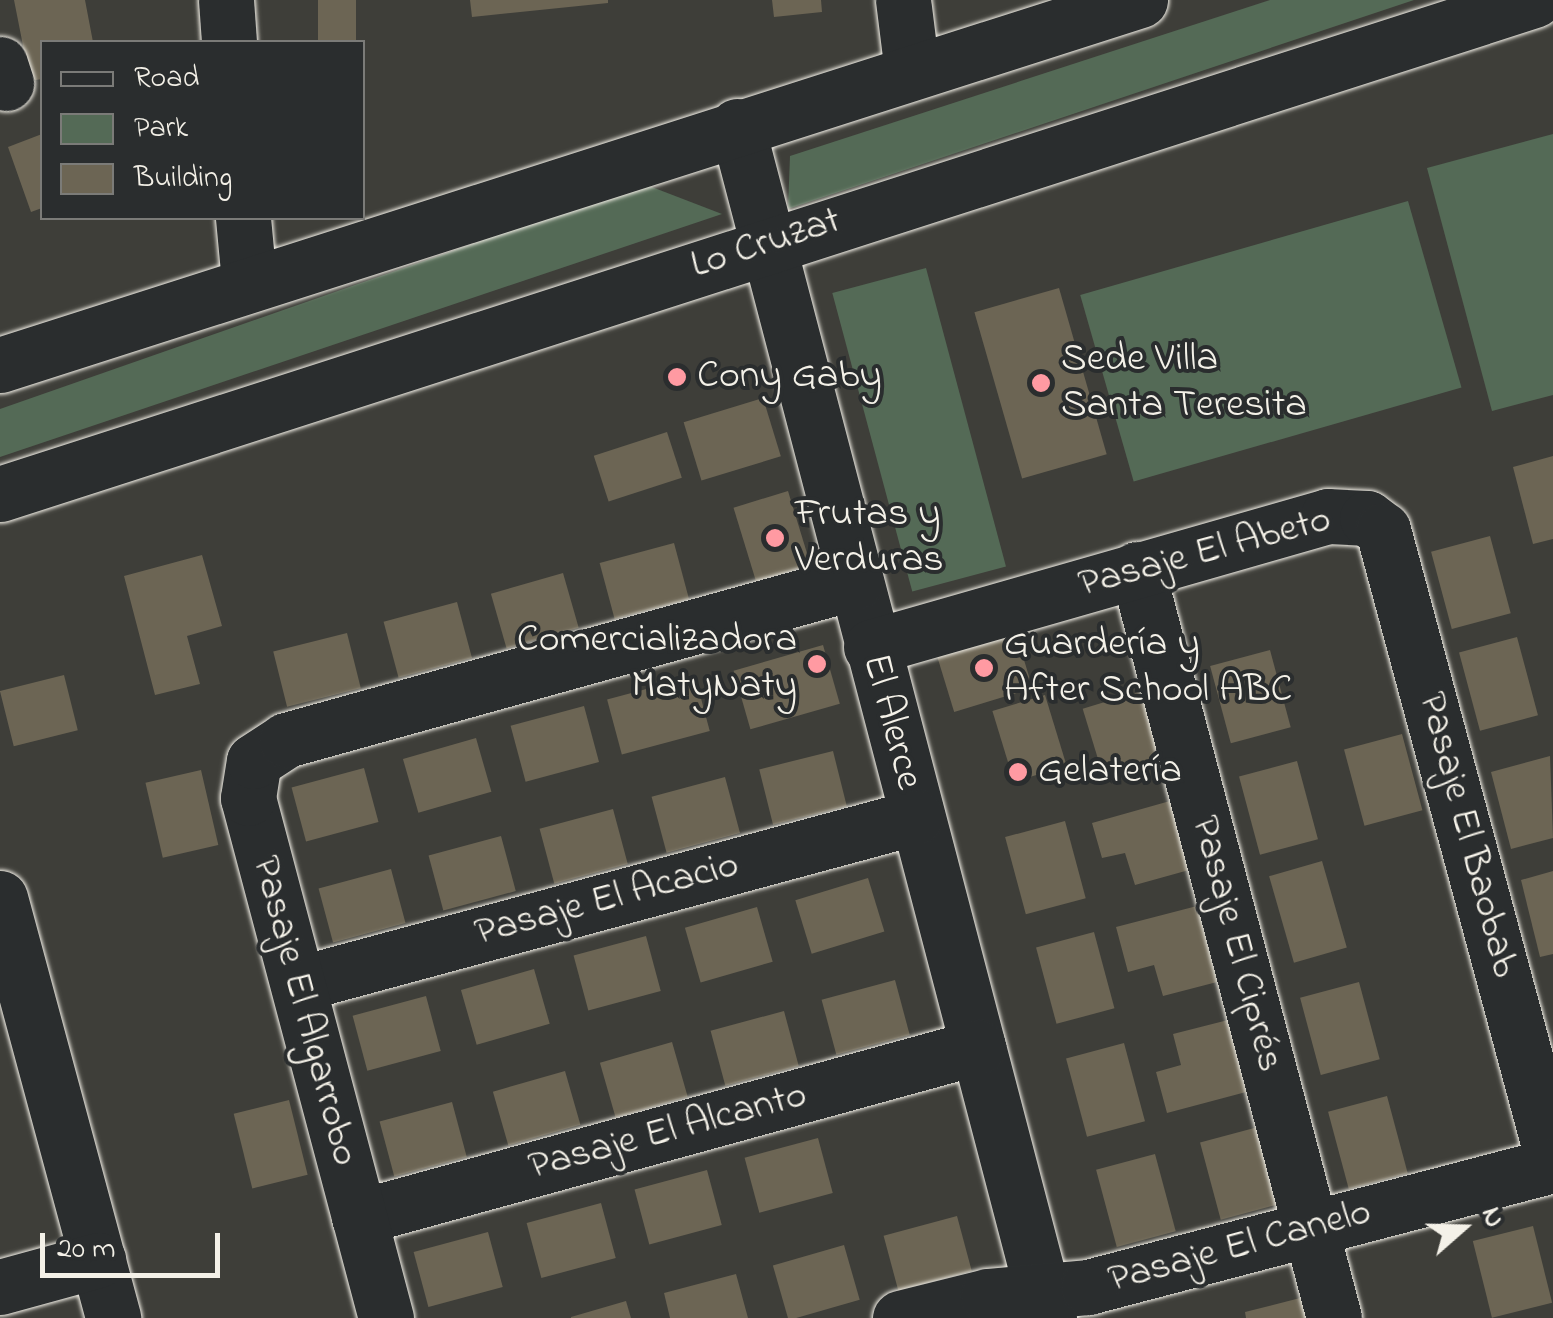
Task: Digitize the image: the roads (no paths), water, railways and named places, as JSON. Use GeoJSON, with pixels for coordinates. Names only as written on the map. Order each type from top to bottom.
{"type":"FeatureCollection","features":[{"type":"Feature","properties":{"kind":"street"},"geometry":{"type":"LineString","coordinates":[[226,0],[228,40]]}},
{"type":"Feature","properties":{"kind":"street"},"geometry":{"type":"LineString","coordinates":[[903,0],[912,71]]}},
{"type":"Feature","properties":{"kind":"street"},"geometry":{"type":"LineString","coordinates":[[0,365],[250,281],[1140,0]]}},
{"type":"Feature","properties":{"kind":"street","name":"Lo Cruzat"},"geometry":{"type":"LineString","coordinates":[[0,494],[766,243],[1534,0]]}},
{"type":"Feature","properties":{"kind":"street","name":"El Alerce"},"geometry":{"type":"LineString","coordinates":[[737,126],[1046,1305]]}},
{"type":"Feature","properties":{"kind":"street"},"geometry":{"type":"LineString","coordinates":[[243,220],[250,281]]}},
{"type":"Feature","properties":{"kind":"street","name":"Pasaje El Abeto"},"geometry":{"type":"LineString","coordinates":[[872,647],[1328,516],[1366,518]]}},
{"type":"Feature","properties":{"kind":"street","name":"Pasaje El Baobab"},"geometry":{"type":"LineString","coordinates":[[1366,518],[1392,547],[1553,1163]]}},
{"type":"Feature","properties":{"kind":"street","name":"Pasaje El Ciprés"},"geometry":{"type":"LineString","coordinates":[[1137,570],[1334,1318]]}},
{"type":"Feature","properties":{"kind":"street","name":"Pasaje El Algarrobo"},"geometry":{"type":"LineString","coordinates":[[386,1318],[248,798],[254,761],[286,740],[855,582]]}},
{"type":"Feature","properties":{"kind":"street","name":"Pasaje El Acacio"},"geometry":{"type":"LineString","coordinates":[[298,984],[916,817]]}},
{"type":"Feature","properties":{"kind":"street"},"geometry":{"type":"LineString","coordinates":[[0,898],[12,988],[113,1318]]}},
{"type":"Feature","properties":{"kind":"street","name":"Pasaje El Alcanto"},"geometry":{"type":"LineString","coordinates":[[359,1217],[978,1048]]}},
{"type":"Feature","properties":{"kind":"street","name":"Pasaje El Canelo"},"geometry":{"type":"LineString","coordinates":[[900,1318],[988,1296],[1046,1305],[1088,1287],[1553,1163]]}},
{"type":"Feature","properties":{"kind":"street"},"geometry":{"type":"LineString","coordinates":[[0,1287],[98,1260]]}},
{"type":"Feature","properties":{"kind":"place","name":"Cony Gaby"},"geometry":{"type":"Point","coordinates":[677,377]}},
{"type":"Feature","properties":{"kind":"place","name":"Sede Villa Santa Teresita"},"geometry":{"type":"Point","coordinates":[1041,383]}},
{"type":"Feature","properties":{"kind":"place","name":"Frutas y Verduras"},"geometry":{"type":"Point","coordinates":[775,538]}},
{"type":"Feature","properties":{"kind":"place","name":"Comercializadora MatyNaty"},"geometry":{"type":"Point","coordinates":[817,664]}},
{"type":"Feature","properties":{"kind":"place","name":"Guardería y After School ABC"},"geometry":{"type":"Point","coordinates":[984,668]}},
{"type":"Feature","properties":{"kind":"place","name":"Gelatería"},"geometry":{"type":"Point","coordinates":[1018,772]}}]}
